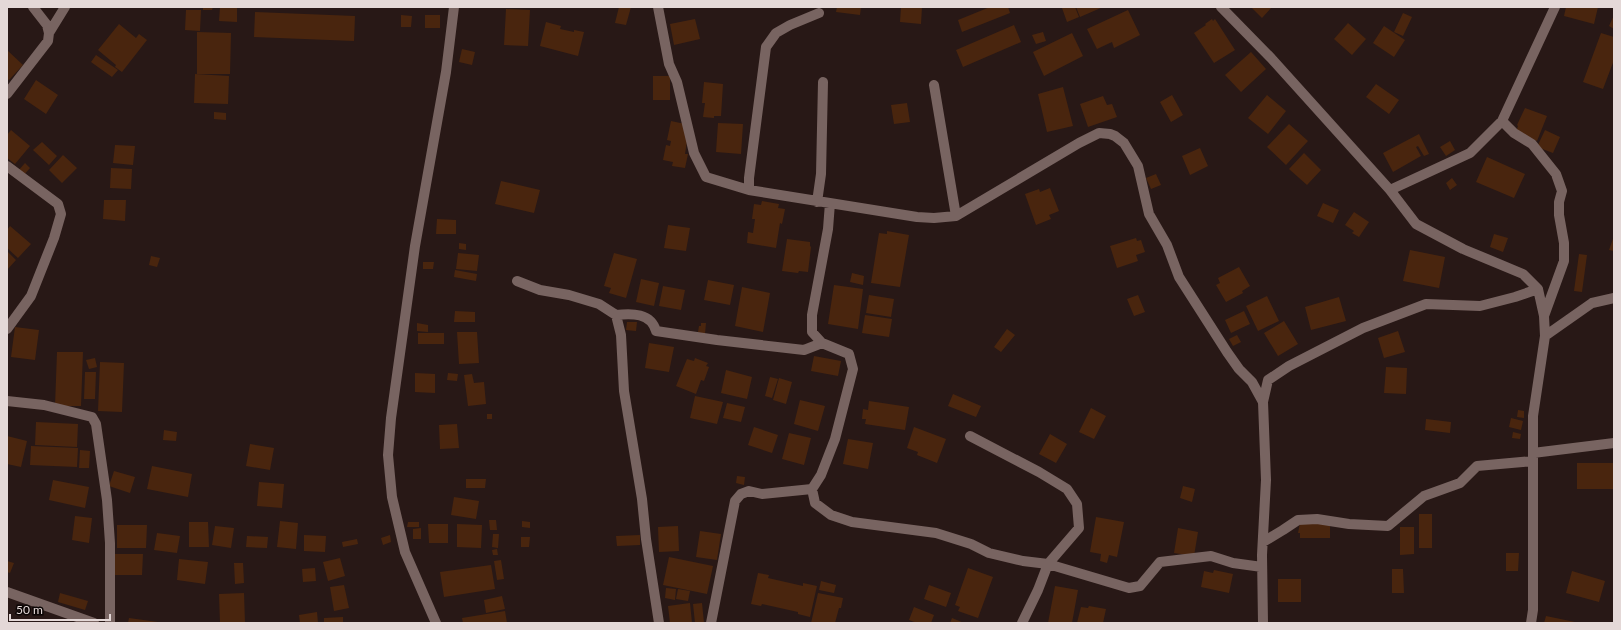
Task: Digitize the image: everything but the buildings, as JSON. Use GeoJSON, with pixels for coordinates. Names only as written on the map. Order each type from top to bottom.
{"type":"FeatureCollection","features":[{"type":"Feature","properties":{"kind":"street"},"geometry":{"type":"LineString","coordinates":[[33,7],[47,25],[50,33]]}},
{"type":"Feature","properties":{"kind":"street"},"geometry":{"type":"LineString","coordinates":[[7,94],[43,48],[65,7]]}},
{"type":"Feature","properties":{"kind":"street"},"geometry":{"type":"LineString","coordinates":[[436,623],[405,552],[392,497],[388,455],[392,410],[415,246],[446,72],[454,7]]}},
{"type":"Feature","properties":{"kind":"street"},"geometry":{"type":"LineString","coordinates":[[658,7],[669,64],[678,82],[694,153],[706,177],[749,190],[917,217],[956,216],[1079,142],[1099,133],[1115,136],[1124,143],[1138,166],[1149,214],[1167,244],[1179,277],[1227,352],[1239,369],[1252,382],[1263,402]]}},
{"type":"Feature","properties":{"kind":"street"},"geometry":{"type":"LineString","coordinates":[[1221,7],[1271,58],[1390,190],[1416,224],[1463,249],[1523,274],[1538,289],[1544,316],[1545,336],[1533,416],[1533,610],[1531,623]]}},
{"type":"Feature","properties":{"kind":"street"},"geometry":{"type":"LineString","coordinates":[[1390,190],[1470,153],[1502,121],[1555,7]]}},
{"type":"Feature","properties":{"kind":"street"},"geometry":{"type":"LineString","coordinates":[[749,190],[749,178],[766,47],[776,33],[790,25],[820,13]]}},
{"type":"Feature","properties":{"kind":"street"},"geometry":{"type":"LineString","coordinates":[[817,202],[821,174],[823,82]]}},
{"type":"Feature","properties":{"kind":"street"},"geometry":{"type":"LineString","coordinates":[[934,85],[956,216]]}},
{"type":"Feature","properties":{"kind":"street"},"geometry":{"type":"LineString","coordinates":[[1502,121],[1514,133],[1532,144],[1556,174],[1562,191],[1559,202],[1559,215],[1564,242],[1564,261],[1544,316]]}},
{"type":"Feature","properties":{"kind":"street"},"geometry":{"type":"LineString","coordinates":[[7,166],[58,204],[61,214],[54,238],[30,296],[7,329]]}},
{"type":"Feature","properties":{"kind":"street"},"geometry":{"type":"LineString","coordinates":[[830,203],[828,229],[812,315],[812,332],[822,343],[849,354],[853,369],[835,439],[821,475],[812,490],[815,503],[831,515],[852,522],[936,533],[970,544],[989,553],[1024,561],[1048,564],[1129,588],[1140,586],[1160,562],[1211,556],[1233,563],[1262,567]]}},
{"type":"Feature","properties":{"kind":"street"},"geometry":{"type":"LineString","coordinates":[[517,281],[540,290],[569,295],[599,304],[616,315],[634,313],[640,315],[648,318],[655,326],[656,331],[804,350],[822,343]]}},
{"type":"Feature","properties":{"kind":"street"},"geometry":{"type":"LineString","coordinates":[[1263,623],[1262,567],[1266,480],[1263,402],[1268,380],[1290,366],[1363,328],[1426,304],[1480,306],[1515,297],[1538,289]]}},
{"type":"Feature","properties":{"kind":"street"},"geometry":{"type":"LineString","coordinates":[[1545,336],[1592,303],[1614,298]]}},
{"type":"Feature","properties":{"kind":"street"},"geometry":{"type":"LineString","coordinates":[[616,315],[621,335],[624,391],[642,499],[646,539],[659,623]]}},
{"type":"Feature","properties":{"kind":"street"},"geometry":{"type":"LineString","coordinates":[[7,401],[44,405],[92,417],[96,424],[108,500],[110,543],[110,623]]}},
{"type":"Feature","properties":{"kind":"street"},"geometry":{"type":"LineString","coordinates":[[970,436],[1039,472],[1067,490],[1077,504],[1079,528],[1048,564],[1038,590],[1022,623]]}},
{"type":"Feature","properties":{"kind":"street"},"geometry":{"type":"LineString","coordinates":[[1263,542],[1298,520],[1317,519],[1349,524],[1388,526],[1424,496],[1460,483],[1477,466],[1614,443]]}},
{"type":"Feature","properties":{"kind":"street"},"geometry":{"type":"LineString","coordinates":[[712,623],[735,501],[741,494],[749,491],[762,494],[812,490]]}},
{"type":"Feature","properties":{"kind":"street"},"geometry":{"type":"LineString","coordinates":[[7,592],[94,623]]}}]}
